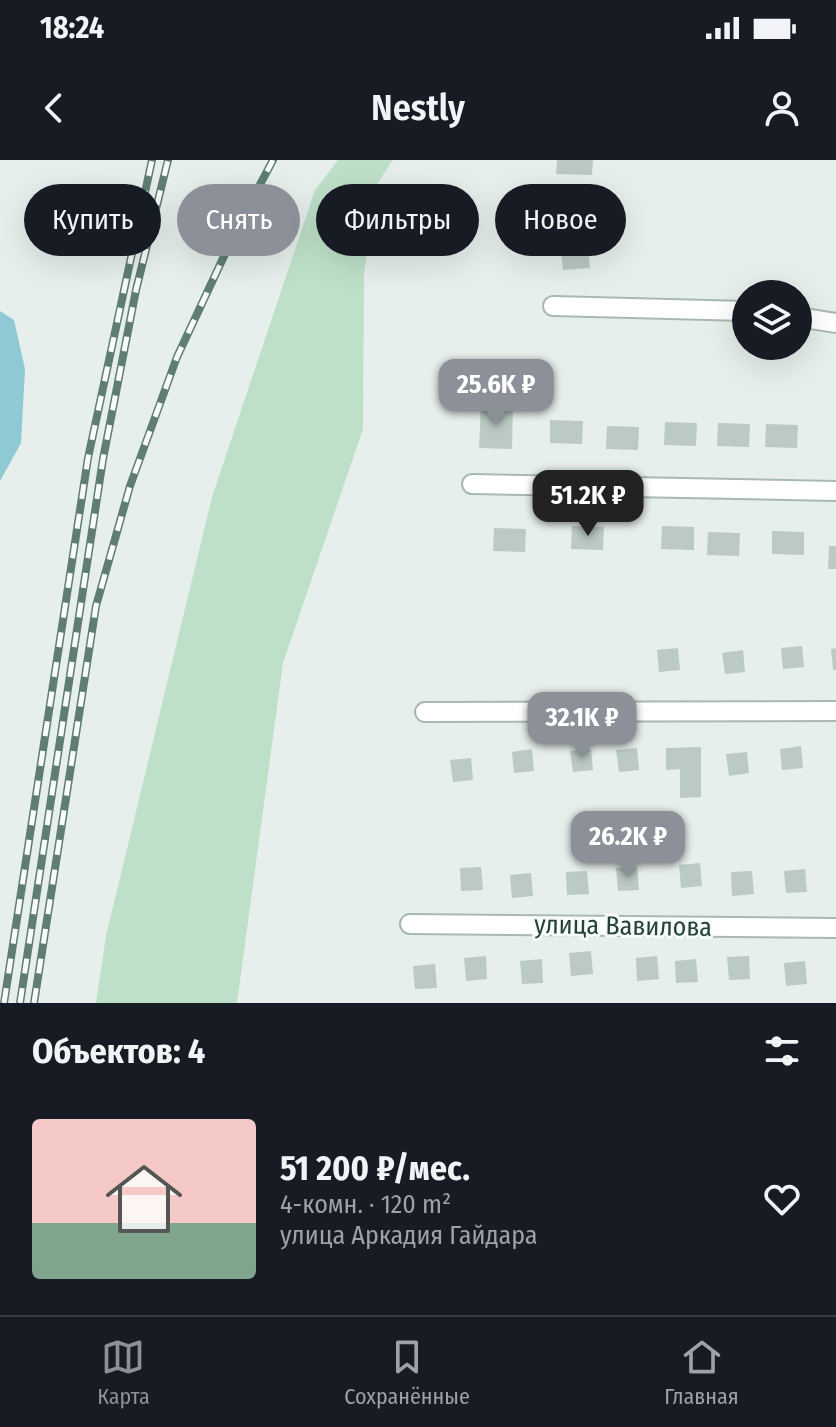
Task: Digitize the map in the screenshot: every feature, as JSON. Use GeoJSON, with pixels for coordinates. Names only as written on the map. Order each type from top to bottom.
{"type":"FeatureCollection","features":[{"type":"Feature","properties":{"kind":"street"},"geometry":{"type":"LineString","coordinates":[[553,306],[732,311]]}},
{"type":"Feature","properties":{"kind":"street"},"geometry":{"type":"LineString","coordinates":[[812,319],[836,323]]}},
{"type":"Feature","properties":{"kind":"street"},"geometry":{"type":"LineString","coordinates":[[472,484],[836,491]]}},
{"type":"Feature","properties":{"kind":"street"},"geometry":{"type":"LineString","coordinates":[[425,712],[836,711]]}},
{"type":"Feature","properties":{"kind":"street","name":"улица Вавилова"},"geometry":{"type":"LineString","coordinates":[[410,924],[836,928]]}},
{"type":"Feature","properties":{"kind":"green space"},"geometry":{"type":"Polygon","coordinates":[[[338,160],[393,160],[377,184],[320,184],[338,160]]]}},
{"type":"Feature","properties":{"kind":"green space"},"geometry":{"type":"Polygon","coordinates":[[[315,190],[316,256],[366,256],[363,429],[283,663],[237,1003],[96,1003],[106,936],[212,497],[293,256],[300,256],[300,235],[315,190]]]}},
{"type":"Feature","properties":{"kind":"water"},"geometry":{"type":"Polygon","coordinates":[[[0,311],[14,320],[25,369],[21,443],[0,481],[0,311]]]}},
{"type":"Feature","properties":{"kind":"building"},"geometry":{"type":"Polygon","coordinates":[[[557,160],[593,160],[592,175],[556,174],[557,160]]]}},
{"type":"Feature","properties":{"kind":"building"},"geometry":{"type":"Polygon","coordinates":[[[562,256],[589,256],[590,268],[563,270],[562,256]]]}},
{"type":"Feature","properties":{"kind":"building"},"geometry":{"type":"Polygon","coordinates":[[[481,404],[513,405],[512,449],[479,448],[481,404]]]}},
{"type":"Feature","properties":{"kind":"building"},"geometry":{"type":"Polygon","coordinates":[[[550,420],[583,421],[582,444],[550,443],[550,420]]]}},
{"type":"Feature","properties":{"kind":"building"},"geometry":{"type":"Polygon","coordinates":[[[665,422],[697,423],[696,446],[664,445],[665,422]]]}},
{"type":"Feature","properties":{"kind":"building"},"geometry":{"type":"Polygon","coordinates":[[[718,423],[750,424],[749,447],[717,446],[718,423]]]}},
{"type":"Feature","properties":{"kind":"building"},"geometry":{"type":"Polygon","coordinates":[[[766,424],[798,425],[797,448],[765,447],[766,424]]]}},
{"type":"Feature","properties":{"kind":"building"},"geometry":{"type":"Polygon","coordinates":[[[607,426],[639,427],[638,450],[606,449],[607,426]]]}},
{"type":"Feature","properties":{"kind":"building"},"geometry":{"type":"Polygon","coordinates":[[[572,526],[604,527],[603,550],[571,549],[572,526]]]}},
{"type":"Feature","properties":{"kind":"building"},"geometry":{"type":"Polygon","coordinates":[[[662,526],[694,527],[694,550],[661,549],[662,526]]]}},
{"type":"Feature","properties":{"kind":"building"},"geometry":{"type":"Polygon","coordinates":[[[494,528],[526,529],[525,552],[493,551],[494,528]]]}},
{"type":"Feature","properties":{"kind":"building"},"geometry":{"type":"Polygon","coordinates":[[[772,531],[804,532],[804,555],[772,554],[772,531]]]}},
{"type":"Feature","properties":{"kind":"building"},"geometry":{"type":"Polygon","coordinates":[[[708,532],[740,533],[739,556],[707,555],[708,532]]]}},
{"type":"Feature","properties":{"kind":"building"},"geometry":{"type":"Polygon","coordinates":[[[829,546],[836,546],[836,569],[828,569],[829,546]]]}},
{"type":"Feature","properties":{"kind":"building"},"geometry":{"type":"Polygon","coordinates":[[[802,646],[804,667],[783,669],[781,648],[802,646]]]}},
{"type":"Feature","properties":{"kind":"building"},"geometry":{"type":"Polygon","coordinates":[[[678,648],[680,670],[659,672],[657,650],[678,648]]]}},
{"type":"Feature","properties":{"kind":"building"},"geometry":{"type":"Polygon","coordinates":[[[836,648],[836,670],[833,670],[831,649],[836,648]]]}},
{"type":"Feature","properties":{"kind":"building"},"geometry":{"type":"Polygon","coordinates":[[[743,650],[745,672],[725,674],[722,653],[743,650]]]}},
{"type":"Feature","properties":{"kind":"building"},"geometry":{"type":"Polygon","coordinates":[[[801,746],[803,768],[782,770],[780,749],[801,746]]]}},
{"type":"Feature","properties":{"kind":"building"},"geometry":{"type":"Polygon","coordinates":[[[701,747],[701,797],[680,798],[680,769],[666,770],[666,748],[701,747]]]}},
{"type":"Feature","properties":{"kind":"building"},"geometry":{"type":"Polygon","coordinates":[[[637,748],[639,770],[619,772],[616,750],[637,748]]]}},
{"type":"Feature","properties":{"kind":"building"},"geometry":{"type":"Polygon","coordinates":[[[532,749],[534,771],[514,773],[512,752],[532,749]]]}},
{"type":"Feature","properties":{"kind":"building"},"geometry":{"type":"Polygon","coordinates":[[[591,749],[593,770],[573,772],[570,751],[591,749]]]}},
{"type":"Feature","properties":{"kind":"building"},"geometry":{"type":"Polygon","coordinates":[[[747,752],[749,773],[729,776],[726,754],[747,752]]]}},
{"type":"Feature","properties":{"kind":"building"},"geometry":{"type":"Polygon","coordinates":[[[471,758],[473,780],[453,782],[450,760],[471,758]]]}},
{"type":"Feature","properties":{"kind":"building"},"geometry":{"type":"Polygon","coordinates":[[[700,863],[702,886],[681,888],[679,865],[700,863]]]}},
{"type":"Feature","properties":{"kind":"building"},"geometry":{"type":"Polygon","coordinates":[[[481,867],[483,890],[461,891],[460,868],[481,867]]]}},
{"type":"Feature","properties":{"kind":"building"},"geometry":{"type":"Polygon","coordinates":[[[637,867],[639,890],[618,891],[616,868],[637,867]]]}},
{"type":"Feature","properties":{"kind":"building"},"geometry":{"type":"Polygon","coordinates":[[[805,869],[807,892],[786,893],[784,871],[805,869]]]}},
{"type":"Feature","properties":{"kind":"building"},"geometry":{"type":"Polygon","coordinates":[[[587,871],[589,894],[567,895],[566,872],[587,871]]]}},
{"type":"Feature","properties":{"kind":"building"},"geometry":{"type":"Polygon","coordinates":[[[752,871],[754,894],[732,896],[731,872],[752,871]]]}},
{"type":"Feature","properties":{"kind":"building"},"geometry":{"type":"Polygon","coordinates":[[[531,873],[533,896],[512,898],[510,875],[531,873]]]}},
{"type":"Feature","properties":{"kind":"building"},"geometry":{"type":"Polygon","coordinates":[[[591,951],[593,974],[571,976],[569,953],[591,951]]]}},
{"type":"Feature","properties":{"kind":"building"},"geometry":{"type":"Polygon","coordinates":[[[486,956],[487,979],[466,981],[464,958],[486,956]]]}},
{"type":"Feature","properties":{"kind":"building"},"geometry":{"type":"Polygon","coordinates":[[[657,956],[659,979],[637,981],[636,958],[657,956]]]}},
{"type":"Feature","properties":{"kind":"building"},"geometry":{"type":"Polygon","coordinates":[[[749,956],[750,979],[729,980],[727,957],[749,956]]]}},
{"type":"Feature","properties":{"kind":"building"},"geometry":{"type":"Polygon","coordinates":[[[542,959],[543,983],[522,984],[520,961],[542,959]]]}},
{"type":"Feature","properties":{"kind":"building"},"geometry":{"type":"Polygon","coordinates":[[[696,959],[698,982],[676,983],[675,961],[696,959]]]}},
{"type":"Feature","properties":{"kind":"building"},"geometry":{"type":"Polygon","coordinates":[[[805,961],[807,984],[786,986],[784,963],[805,961]]]}},
{"type":"Feature","properties":{"kind":"building"},"geometry":{"type":"Polygon","coordinates":[[[435,964],[437,988],[415,989],[413,966],[435,964]]]}},
{"type":"Feature","properties":{"kind":"railway"},"geometry":{"type":"LineString","coordinates":[[4,1003],[88,458],[152,160]]}},
{"type":"Feature","properties":{"kind":"railway"},"geometry":{"type":"LineString","coordinates":[[20,1003],[103,459],[136,290],[168,160]]}},
{"type":"Feature","properties":{"kind":"railway"},"geometry":{"type":"LineString","coordinates":[[34,1003],[96,606],[130,486],[177,357],[239,224],[273,160]]}}]}
